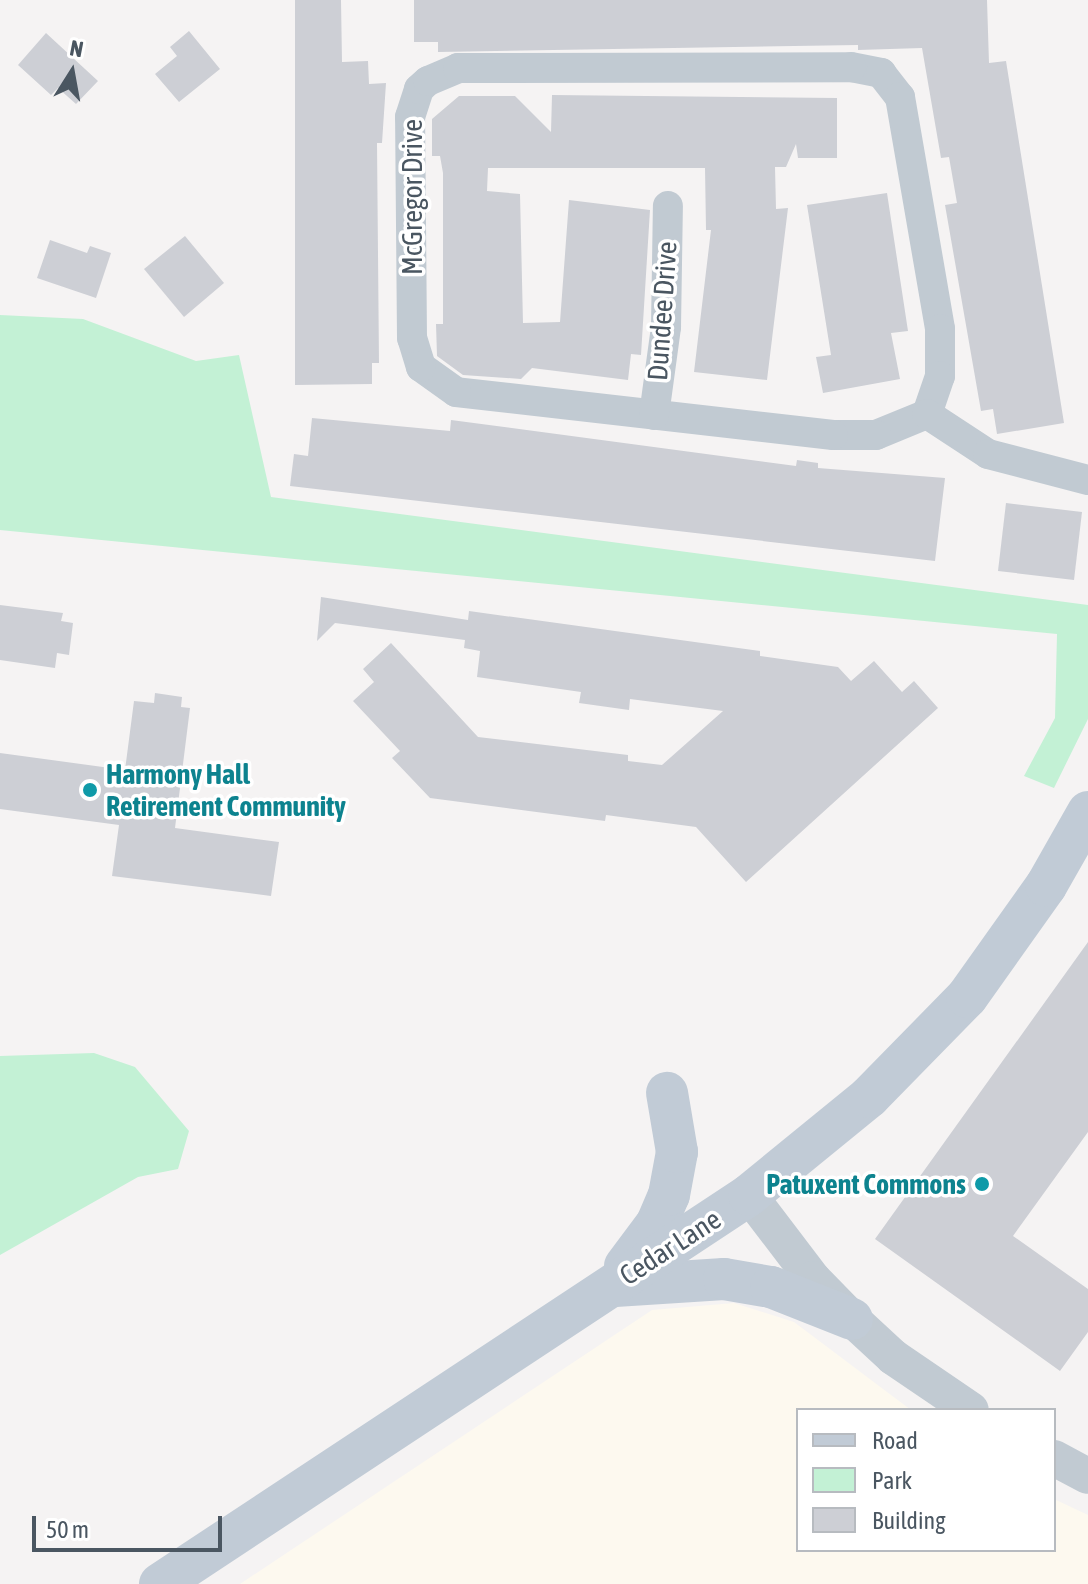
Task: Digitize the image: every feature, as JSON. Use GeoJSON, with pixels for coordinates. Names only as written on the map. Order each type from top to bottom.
{"type":"FeatureCollection","features":[{"type":"Feature","properties":{"kind":"main road","name":"Cedar Lane"},"geometry":{"type":"LineString","coordinates":[[160,1584],[749,1195],[869,1097],[967,997],[1046,886],[1088,812]]}},
{"type":"Feature","properties":{"kind":"main road"},"geometry":{"type":"LineString","coordinates":[[610,1286],[657,1223],[669,1195],[676,1139],[667,1093]]}},
{"type":"Feature","properties":{"kind":"main road"},"geometry":{"type":"LineString","coordinates":[[610,1286],[724,1279],[771,1287],[852,1319]]}},
{"type":"Feature","properties":{"kind":"street","name":"McGregor Drive"},"geometry":{"type":"LineString","coordinates":[[851,67],[881,73],[900,97],[940,329],[940,376],[927,414],[896,430],[857,438],[456,392],[421,367],[412,338],[410,117],[419,89],[441,71],[851,67]]}},
{"type":"Feature","properties":{"kind":"street","name":"Dundee Drive"},"geometry":{"type":"LineString","coordinates":[[654,415],[669,284],[668,206]]}},
{"type":"Feature","properties":{"kind":"street"},"geometry":{"type":"LineString","coordinates":[[927,414],[988,454],[1088,480]]}},
{"type":"Feature","properties":{"kind":"street"},"geometry":{"type":"LineString","coordinates":[[749,1195],[813,1279],[852,1319],[893,1357],[968,1408]]}},
{"type":"Feature","properties":{"kind":"street"},"geometry":{"type":"LineString","coordinates":[[1056,1459],[1088,1476]]}},
{"type":"Feature","properties":{"kind":"shaded area"},"geometry":{"type":"Polygon","coordinates":[[[734,1303],[794,1322],[908,1408],[796,1408],[796,1552],[1056,1552],[1056,1500],[1088,1515],[1088,1584],[240,1584],[652,1310],[734,1303]]]}},
{"type":"Feature","properties":{"kind":"green space"},"geometry":{"type":"Polygon","coordinates":[[[0,315],[83,319],[196,361],[239,355],[271,497],[1088,605],[1088,719],[1054,788],[1024,776],[1055,718],[1057,634],[0,530],[0,315]]]}},
{"type":"Feature","properties":{"kind":"green space"},"geometry":{"type":"Polygon","coordinates":[[[94,1053],[135,1067],[189,1131],[178,1169],[138,1177],[0,1255],[0,1056],[94,1053]]]}},
{"type":"Feature","properties":{"kind":"building"},"geometry":{"type":"Polygon","coordinates":[[[295,0],[341,0],[342,62],[368,61],[369,84],[386,83],[382,143],[377,143],[379,363],[372,363],[372,384],[295,385],[295,0]]]}},
{"type":"Feature","properties":{"kind":"building"},"geometry":{"type":"Polygon","coordinates":[[[414,0],[987,0],[989,63],[1006,61],[1064,423],[997,434],[993,409],[981,411],[945,205],[957,203],[949,157],[941,158],[922,48],[858,50],[858,45],[438,52],[438,42],[414,42],[414,0]]]}},
{"type":"Feature","properties":{"kind":"building"},"geometry":{"type":"Polygon","coordinates":[[[189,31],[220,69],[179,102],[155,74],[177,56],[170,47],[189,31]]]}},
{"type":"Feature","properties":{"kind":"building"},"geometry":{"type":"Polygon","coordinates":[[[46,33],[98,81],[76,104],[58,88],[51,95],[18,65],[46,33]]]}},
{"type":"Feature","properties":{"kind":"building"},"geometry":{"type":"Polygon","coordinates":[[[552,95],[837,98],[837,158],[798,158],[796,144],[786,167],[775,167],[776,209],[788,208],[767,380],[694,372],[711,230],[706,230],[705,168],[488,168],[487,191],[520,194],[523,323],[560,322],[569,200],[650,210],[641,355],[631,354],[628,380],[532,368],[521,379],[463,375],[437,356],[436,324],[443,324],[443,173],[440,156],[432,156],[432,119],[459,96],[515,96],[551,132],[552,95]]]}},
{"type":"Feature","properties":{"kind":"building"},"geometry":{"type":"Polygon","coordinates":[[[887,193],[908,331],[891,333],[900,379],[823,393],[816,357],[831,355],[807,205],[887,193]]]}},
{"type":"Feature","properties":{"kind":"building"},"geometry":{"type":"Polygon","coordinates":[[[185,236],[224,283],[184,317],[144,269],[185,236]]]}},
{"type":"Feature","properties":{"kind":"building"},"geometry":{"type":"Polygon","coordinates":[[[50,240],[87,253],[90,246],[111,253],[96,298],[37,278],[50,240]]]}},
{"type":"Feature","properties":{"kind":"building"},"geometry":{"type":"Polygon","coordinates":[[[312,418],[450,431],[451,420],[796,466],[797,460],[818,463],[818,468],[945,478],[935,561],[290,486],[294,454],[308,456],[312,418]]]}},
{"type":"Feature","properties":{"kind":"building"},"geometry":{"type":"Polygon","coordinates":[[[1006,503],[1082,512],[1074,580],[998,571],[1006,503]]]}},
{"type":"Feature","properties":{"kind":"building"},"geometry":{"type":"Polygon","coordinates":[[[321,597],[468,620],[469,611],[760,651],[760,656],[838,667],[851,681],[874,661],[902,692],[914,681],[938,708],[746,882],[696,827],[606,815],[605,821],[430,798],[392,758],[400,751],[353,701],[374,682],[363,669],[391,643],[478,737],[628,755],[628,761],[662,765],[723,711],[630,699],[629,710],[579,703],[581,692],[477,677],[480,651],[464,648],[465,640],[335,623],[317,641],[321,597]]]}},
{"type":"Feature","properties":{"kind":"building"},"geometry":{"type":"Polygon","coordinates":[[[0,605],[63,613],[61,621],[73,623],[69,655],[57,653],[55,668],[0,660],[0,605]]]}},
{"type":"Feature","properties":{"kind":"building","name":"Harmony Hall Retirement Community"},"geometry":{"type":"Polygon","coordinates":[[[155,693],[182,697],[181,707],[190,708],[175,828],[279,842],[271,896],[112,876],[119,825],[0,809],[0,753],[125,770],[134,701],[154,703],[155,693]]]}},
{"type":"Feature","properties":{"kind":"building","name":"Patuxent Commons"},"geometry":{"type":"Polygon","coordinates":[[[1088,942],[1088,1132],[1013,1236],[1088,1289],[1088,1332],[1060,1371],[875,1239],[1088,942]]]}},
{"type":"Feature","properties":{"kind":"place","name":"Harmony Hall Retirement Community"},"geometry":{"type":"Point","coordinates":[90,790]}},
{"type":"Feature","properties":{"kind":"place","name":"Patuxent Commons"},"geometry":{"type":"Point","coordinates":[982,1184]}}]}
